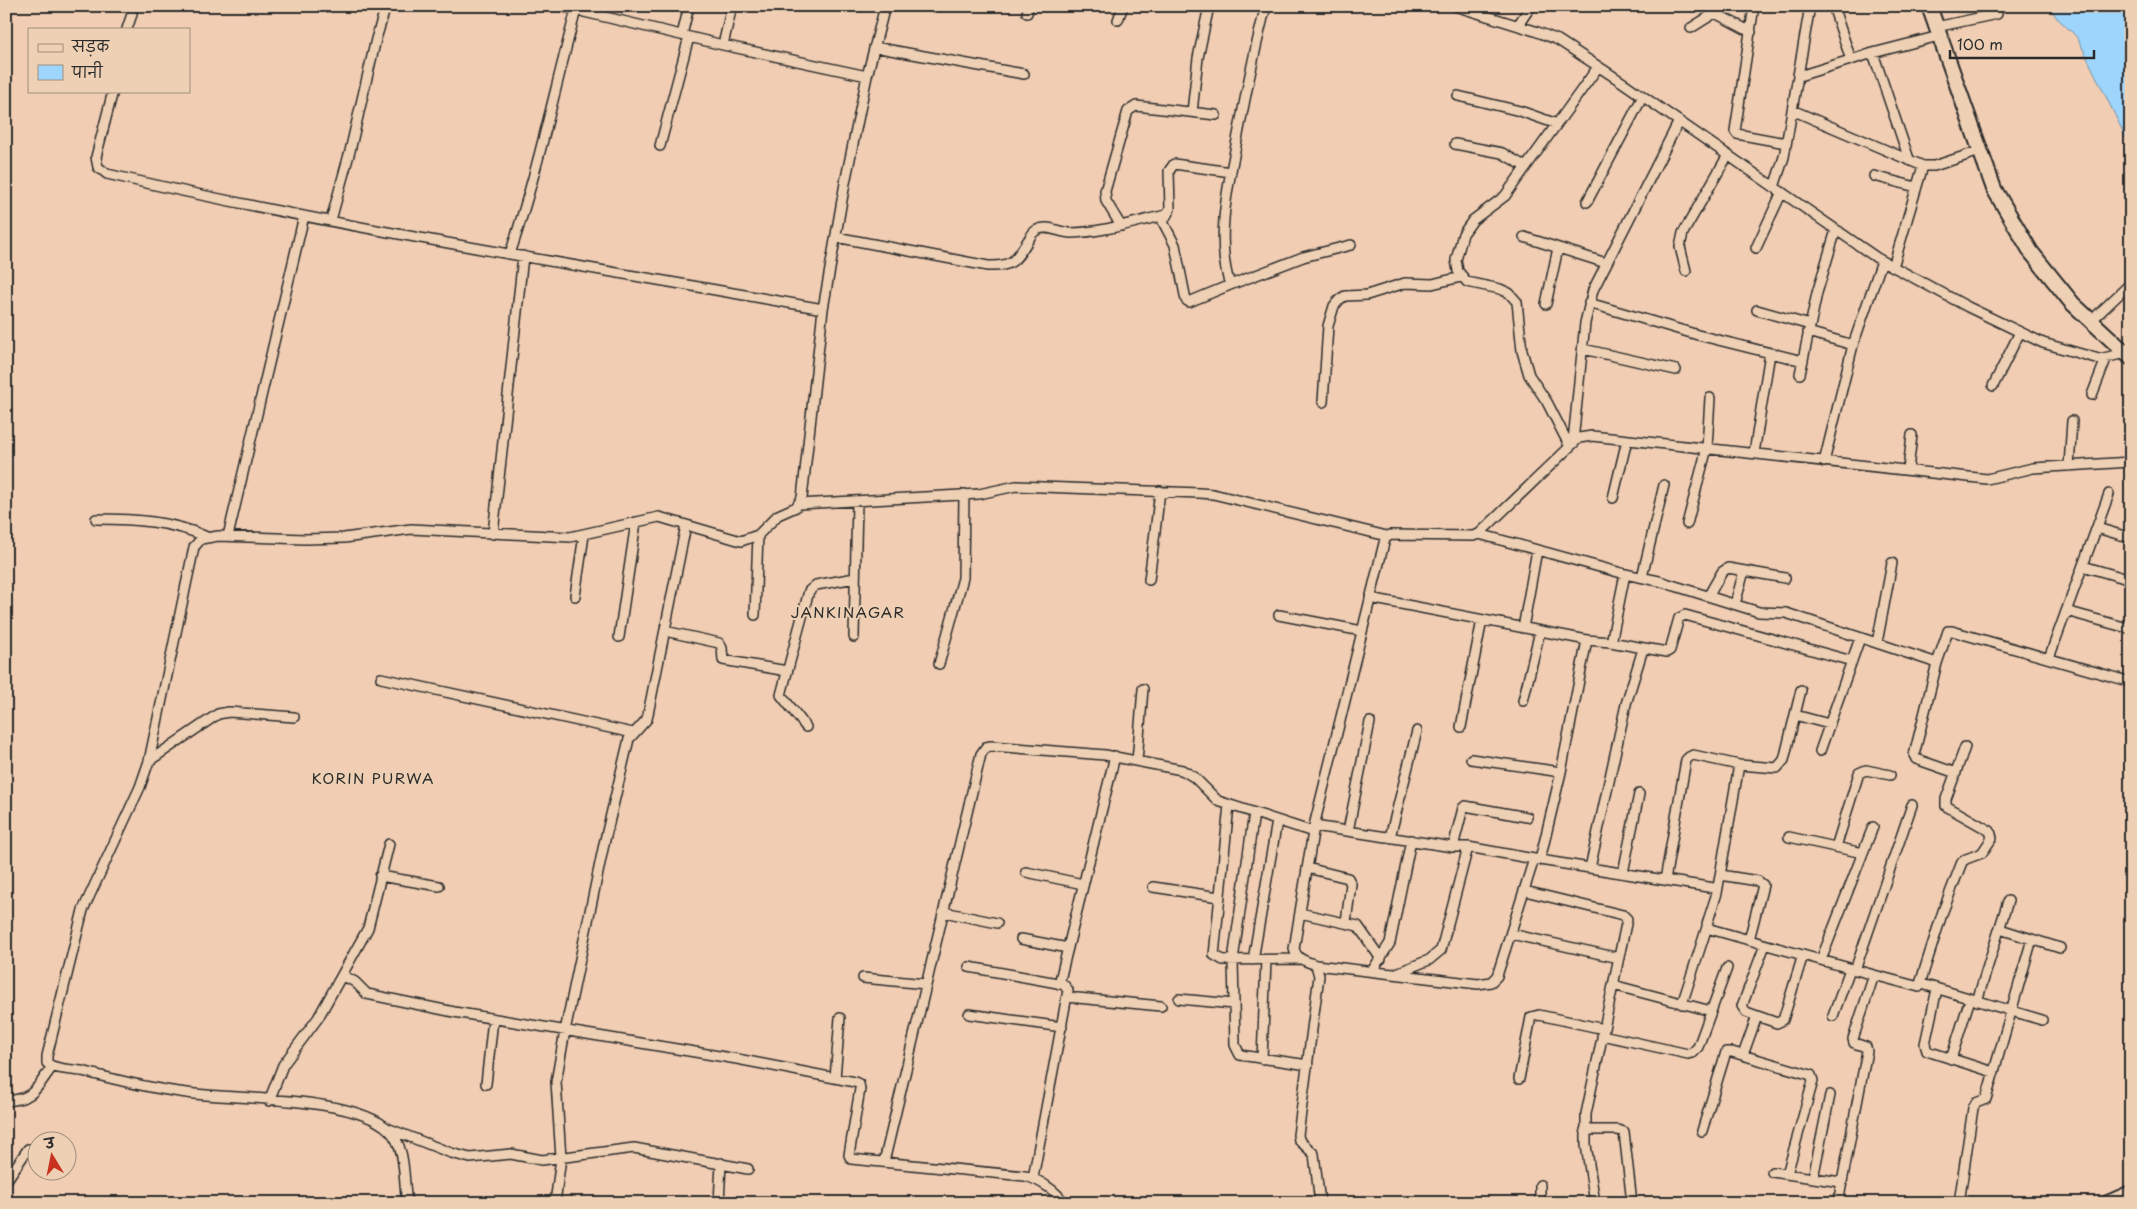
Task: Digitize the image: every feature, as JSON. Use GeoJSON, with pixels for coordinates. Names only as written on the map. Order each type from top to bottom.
{"type":"FeatureCollection","features":[{"type":"Feature","properties":{"kind":"main road"},"geometry":{"type":"LineString","coordinates":[[1929,6],[1994,189],[2031,252],[2072,303],[2128,355]]}},
{"type":"Feature","properties":{"kind":"main road"},"geometry":{"type":"LineString","coordinates":[[2108,1203],[2131,1193]]}},
{"type":"Feature","properties":{"kind":"street"},"geometry":{"type":"LineString","coordinates":[[330,220],[350,151],[376,39],[386,6]]}},
{"type":"Feature","properties":{"kind":"street"},"geometry":{"type":"LineString","coordinates":[[559,6],[723,45],[867,76]]}},
{"type":"Feature","properties":{"kind":"street"},"geometry":{"type":"LineString","coordinates":[[660,146],[685,36],[689,6]]}},
{"type":"Feature","properties":{"kind":"street"},"geometry":{"type":"LineString","coordinates":[[723,45],[732,6]]}},
{"type":"Feature","properties":{"kind":"street"},"geometry":{"type":"LineString","coordinates":[[799,504],[802,498],[823,309],[867,76],[884,6]]}},
{"type":"Feature","properties":{"kind":"street"},"geometry":{"type":"LineString","coordinates":[[1118,20],[1123,6]]}},
{"type":"Feature","properties":{"kind":"street"},"geometry":{"type":"LineString","coordinates":[[1192,112],[1198,58],[1209,6]]}},
{"type":"Feature","properties":{"kind":"street"},"geometry":{"type":"LineString","coordinates":[[1230,285],[1224,230],[1231,172],[1247,88],[1266,6]]}},
{"type":"Feature","properties":{"kind":"street"},"geometry":{"type":"LineString","coordinates":[[1455,6],[1468,8],[1558,40],[1644,96],[1836,230],[1893,267],[2042,343],[2099,359],[2128,355]]}},
{"type":"Feature","properties":{"kind":"street"},"geometry":{"type":"LineString","coordinates":[[1518,25],[1531,6]]}},
{"type":"Feature","properties":{"kind":"street"},"geometry":{"type":"LineString","coordinates":[[1691,28],[1726,6]]}},
{"type":"Feature","properties":{"kind":"street"},"geometry":{"type":"LineString","coordinates":[[1754,6],[1734,131],[1760,139],[1786,143]]}},
{"type":"Feature","properties":{"kind":"street"},"geometry":{"type":"LineString","coordinates":[[1774,187],[1779,176],[1786,143],[1810,6]]}},
{"type":"Feature","properties":{"kind":"street"},"geometry":{"type":"LineString","coordinates":[[1832,6],[1851,60]]}},
{"type":"Feature","properties":{"kind":"street"},"geometry":{"type":"LineString","coordinates":[[510,254],[538,162],[576,10]]}},
{"type":"Feature","properties":{"kind":"street"},"geometry":{"type":"LineString","coordinates":[[1715,13],[1751,32]]}},
{"type":"Feature","properties":{"kind":"street"},"geometry":{"type":"LineString","coordinates":[[127,28],[132,14]]}},
{"type":"Feature","properties":{"kind":"street"},"geometry":{"type":"LineString","coordinates":[[1798,76],[1996,14]]}},
{"type":"Feature","properties":{"kind":"street"},"geometry":{"type":"LineString","coordinates":[[874,47],[1024,74]]}},
{"type":"Feature","properties":{"kind":"street"},"geometry":{"type":"LineString","coordinates":[[1873,53],[1908,159]]}},
{"type":"Feature","properties":{"kind":"street"},"geometry":{"type":"LineString","coordinates":[[1571,443],[1529,375],[1522,351],[1517,302],[1509,293],[1500,288],[1467,282],[1461,277],[1456,260],[1463,234],[1478,215],[1505,196],[1598,66]]}},
{"type":"Feature","properties":{"kind":"street"},"geometry":{"type":"LineString","coordinates":[[113,92],[96,157],[96,162],[101,170],[107,174],[183,192],[411,237],[823,309]]}},
{"type":"Feature","properties":{"kind":"street"},"geometry":{"type":"LineString","coordinates":[[1458,96],[1520,111],[1557,124]]}},
{"type":"Feature","properties":{"kind":"street"},"geometry":{"type":"LineString","coordinates":[[1587,202],[1644,96]]}},
{"type":"Feature","properties":{"kind":"street"},"geometry":{"type":"LineString","coordinates":[[1121,226],[1106,201],[1104,191],[1128,110],[1136,106],[1216,115]]}},
{"type":"Feature","properties":{"kind":"street"},"geometry":{"type":"LineString","coordinates":[[1792,110],[1923,166],[1934,166],[1980,151]]}},
{"type":"Feature","properties":{"kind":"street"},"geometry":{"type":"LineString","coordinates":[[1571,443],[1589,303],[1593,290],[1679,121]]}},
{"type":"Feature","properties":{"kind":"street"},"geometry":{"type":"LineString","coordinates":[[1455,144],[1502,153],[1526,167]]}},
{"type":"Feature","properties":{"kind":"street"},"geometry":{"type":"LineString","coordinates":[[1686,271],[1680,247],[1683,233],[1728,155]]}},
{"type":"Feature","properties":{"kind":"street"},"geometry":{"type":"LineString","coordinates":[[1231,172],[1174,164],[1169,170],[1170,205],[1163,219],[1163,224],[1176,245],[1186,300],[1189,302],[1304,258],[1351,245]]}},
{"type":"Feature","properties":{"kind":"street"},"geometry":{"type":"LineString","coordinates":[[1893,267],[1923,166]]}},
{"type":"Feature","properties":{"kind":"street"},"geometry":{"type":"LineString","coordinates":[[1874,176],[1916,187]]}},
{"type":"Feature","properties":{"kind":"street"},"geometry":{"type":"LineString","coordinates":[[1756,248],[1782,192]]}},
{"type":"Feature","properties":{"kind":"street"},"geometry":{"type":"LineString","coordinates":[[836,237],[988,266],[999,266],[1013,262],[1033,233],[1038,229],[1044,228],[1071,233],[1121,226],[1166,215]]}},
{"type":"Feature","properties":{"kind":"street"},"geometry":{"type":"LineString","coordinates":[[228,536],[304,216]]}},
{"type":"Feature","properties":{"kind":"street"},"geometry":{"type":"LineString","coordinates":[[1800,374],[1816,293],[1836,230]]}},
{"type":"Feature","properties":{"kind":"street"},"geometry":{"type":"LineString","coordinates":[[1524,237],[1606,263]]}},
{"type":"Feature","properties":{"kind":"street"},"geometry":{"type":"LineString","coordinates":[[1546,304],[1558,248]]}},
{"type":"Feature","properties":{"kind":"street"},"geometry":{"type":"LineString","coordinates":[[493,534],[523,256]]}},
{"type":"Feature","properties":{"kind":"street"},"geometry":{"type":"LineString","coordinates":[[1824,462],[1853,345],[1882,261]]}},
{"type":"Feature","properties":{"kind":"street"},"geometry":{"type":"LineString","coordinates":[[1323,402],[1328,326],[1334,306],[1340,298],[1367,295],[1405,283],[1432,284],[1461,277]]}},
{"type":"Feature","properties":{"kind":"street"},"geometry":{"type":"LineString","coordinates":[[2091,321],[2131,283]]}},
{"type":"Feature","properties":{"kind":"street"},"geometry":{"type":"LineString","coordinates":[[1589,303],[1698,335],[1802,361]]}},
{"type":"Feature","properties":{"kind":"street"},"geometry":{"type":"LineString","coordinates":[[1757,310],[1853,345]]}},
{"type":"Feature","properties":{"kind":"street"},"geometry":{"type":"LineString","coordinates":[[1993,386],[2020,332]]}},
{"type":"Feature","properties":{"kind":"street"},"geometry":{"type":"LineString","coordinates":[[1583,349],[1676,370]]}},
{"type":"Feature","properties":{"kind":"street"},"geometry":{"type":"LineString","coordinates":[[1754,453],[1770,353]]}},
{"type":"Feature","properties":{"kind":"street"},"geometry":{"type":"LineString","coordinates":[[2092,395],[2106,359]]}},
{"type":"Feature","properties":{"kind":"street"},"geometry":{"type":"LineString","coordinates":[[1688,524],[1707,448],[1710,398]]}},
{"type":"Feature","properties":{"kind":"street"},"geometry":{"type":"LineString","coordinates":[[2068,466],[2072,421]]}},
{"type":"Feature","properties":{"kind":"street"},"geometry":{"type":"LineString","coordinates":[[1908,470],[1912,435]]}},
{"type":"Feature","properties":{"kind":"street"},"geometry":{"type":"LineString","coordinates":[[96,519],[130,519],[169,524],[207,537],[325,539],[411,530],[570,537],[659,517],[741,541],[758,536],[778,515],[799,504],[964,494],[1016,486],[1213,494],[1387,536],[1473,536],[1479,534],[1571,443],[1579,438],[1592,436],[1993,479],[2033,468],[2131,462]]}},
{"type":"Feature","properties":{"kind":"street"},"geometry":{"type":"LineString","coordinates":[[1613,498],[1627,440]]}},
{"type":"Feature","properties":{"kind":"street"},"geometry":{"type":"LineString","coordinates":[[1642,577],[1664,485]]}},
{"type":"Feature","properties":{"kind":"street"},"geometry":{"type":"LineString","coordinates":[[1149,580],[1160,491]]}},
{"type":"Feature","properties":{"kind":"street"},"geometry":{"type":"LineString","coordinates":[[939,664],[963,578],[964,494]]}},
{"type":"Feature","properties":{"kind":"street"},"geometry":{"type":"LineString","coordinates":[[2049,658],[2109,494]]}},
{"type":"Feature","properties":{"kind":"street"},"geometry":{"type":"LineString","coordinates":[[854,637],[857,501]]}},
{"type":"Feature","properties":{"kind":"street"},"geometry":{"type":"LineString","coordinates":[[619,637],[636,522]]}},
{"type":"Feature","properties":{"kind":"street"},"geometry":{"type":"LineString","coordinates":[[555,1203],[561,1158],[556,1082],[565,1031],[604,844],[629,739],[647,719],[686,524]]}},
{"type":"Feature","properties":{"kind":"street"},"geometry":{"type":"LineString","coordinates":[[2097,528],[2131,538]]}},
{"type":"Feature","properties":{"kind":"street"},"geometry":{"type":"LineString","coordinates":[[575,596],[584,534]]}},
{"type":"Feature","properties":{"kind":"street"},"geometry":{"type":"LineString","coordinates":[[1479,534],[1709,595],[1759,612],[1786,613],[1937,663]]}},
{"type":"Feature","properties":{"kind":"street"},"geometry":{"type":"LineString","coordinates":[[755,615],[758,536]]}},
{"type":"Feature","properties":{"kind":"street"},"geometry":{"type":"LineString","coordinates":[[1387,536],[1370,598],[1314,829],[1294,949],[1295,955],[1300,959],[1316,965],[1478,984],[1491,982],[1497,976],[1537,859],[1561,772],[1587,640]]}},
{"type":"Feature","properties":{"kind":"street"},"geometry":{"type":"LineString","coordinates":[[50,1069],[47,1063],[47,1056],[83,910],[140,787],[149,761],[194,548],[197,542],[207,537]]}},
{"type":"Feature","properties":{"kind":"street"},"geometry":{"type":"LineString","coordinates":[[1524,628],[1537,550]]}},
{"type":"Feature","properties":{"kind":"street"},"geometry":{"type":"LineString","coordinates":[[1877,643],[1892,563]]}},
{"type":"Feature","properties":{"kind":"street"},"geometry":{"type":"LineString","coordinates":[[2083,566],[2131,580]]}},
{"type":"Feature","properties":{"kind":"street"},"geometry":{"type":"LineString","coordinates":[[1709,595],[1728,568],[1786,578]]}},
{"type":"Feature","properties":{"kind":"street"},"geometry":{"type":"LineString","coordinates":[[1734,604],[1744,571]]}},
{"type":"Feature","properties":{"kind":"street"},"geometry":{"type":"LineString","coordinates":[[1610,642],[1624,574]]}},
{"type":"Feature","properties":{"kind":"street"},"geometry":{"type":"LineString","coordinates":[[806,727],[781,695],[809,591],[816,585],[855,578]]}},
{"type":"Feature","properties":{"kind":"street"},"geometry":{"type":"LineString","coordinates":[[1370,598],[1587,640],[1610,642],[1664,652],[1670,650],[1680,618],[1685,615],[1852,660]]}},
{"type":"Feature","properties":{"kind":"street"},"geometry":{"type":"LineString","coordinates":[[2066,611],[2131,629]]}},
{"type":"Feature","properties":{"kind":"street"},"geometry":{"type":"LineString","coordinates":[[1279,615],[1362,631]]}},
{"type":"Feature","properties":{"kind":"street"},"geometry":{"type":"LineString","coordinates":[[1460,727],[1482,620]]}},
{"type":"Feature","properties":{"kind":"street"},"geometry":{"type":"LineString","coordinates":[[665,631],[718,643],[722,648],[723,660],[787,671]]}},
{"type":"Feature","properties":{"kind":"street"},"geometry":{"type":"LineString","coordinates":[[1523,701],[1540,631]]}},
{"type":"Feature","properties":{"kind":"street"},"geometry":{"type":"LineString","coordinates":[[1956,773],[1916,760],[1914,755],[1946,634],[1952,631],[2131,682]]}},
{"type":"Feature","properties":{"kind":"street"},"geometry":{"type":"LineString","coordinates":[[1820,751],[1860,638]]}},
{"type":"Feature","properties":{"kind":"street"},"geometry":{"type":"LineString","coordinates":[[1590,868],[1626,704],[1643,649]]}},
{"type":"Feature","properties":{"kind":"street"},"geometry":{"type":"LineString","coordinates":[[381,678],[633,733]]}},
{"type":"Feature","properties":{"kind":"street"},"geometry":{"type":"LineString","coordinates":[[1137,761],[1143,689]]}},
{"type":"Feature","properties":{"kind":"street"},"geometry":{"type":"LineString","coordinates":[[1665,880],[1686,760],[1689,757],[1698,756],[1739,765],[1772,769],[1781,765],[1801,690]]}},
{"type":"Feature","properties":{"kind":"street"},"geometry":{"type":"LineString","coordinates":[[149,761],[218,714],[229,712],[294,717]]}},
{"type":"Feature","properties":{"kind":"street"},"geometry":{"type":"LineString","coordinates":[[1795,715],[1830,724]]}},
{"type":"Feature","properties":{"kind":"street"},"geometry":{"type":"LineString","coordinates":[[1348,831],[1370,722]]}},
{"type":"Feature","properties":{"kind":"street"},"geometry":{"type":"LineString","coordinates":[[1390,837],[1417,731]]}},
{"type":"Feature","properties":{"kind":"street"},"geometry":{"type":"LineString","coordinates":[[884,1162],[981,754],[986,747],[1115,756],[1188,772],[1218,801],[1277,821],[1314,829],[1348,831],[1453,847],[1468,847],[1714,888],[1717,893]]}},
{"type":"Feature","properties":{"kind":"street"},"geometry":{"type":"LineString","coordinates":[[1707,927],[1915,988],[1922,984],[1944,912],[1962,862],[1982,853],[1992,838],[1990,831],[1946,806],[1946,799],[1965,747]]}},
{"type":"Feature","properties":{"kind":"street"},"geometry":{"type":"LineString","coordinates":[[1059,984],[1115,756]]}},
{"type":"Feature","properties":{"kind":"street"},"geometry":{"type":"LineString","coordinates":[[1471,759],[1561,772]]}},
{"type":"Feature","properties":{"kind":"street"},"geometry":{"type":"LineString","coordinates":[[1682,1004],[1717,893],[1739,765]]}},
{"type":"Feature","properties":{"kind":"street"},"geometry":{"type":"LineString","coordinates":[[1836,847],[1859,773],[1866,770],[1890,776]]}},
{"type":"Feature","properties":{"kind":"street"},"geometry":{"type":"LineString","coordinates":[[1623,873],[1639,794]]}},
{"type":"Feature","properties":{"kind":"street"},"geometry":{"type":"LineString","coordinates":[[1229,805],[1214,955],[1223,960],[1300,959]]}},
{"type":"Feature","properties":{"kind":"street"},"geometry":{"type":"LineString","coordinates":[[1833,1016],[1912,805]]}},
{"type":"Feature","properties":{"kind":"street"},"geometry":{"type":"LineString","coordinates":[[1453,847],[1463,808],[1466,806],[1527,817]]}},
{"type":"Feature","properties":{"kind":"street"},"geometry":{"type":"LineString","coordinates":[[1254,813],[1233,960],[1236,1050],[1240,1055],[1308,1065]]}},
{"type":"Feature","properties":{"kind":"street"},"geometry":{"type":"LineString","coordinates":[[1253,960],[1277,821]]}},
{"type":"Feature","properties":{"kind":"street"},"geometry":{"type":"LineString","coordinates":[[1821,960],[1873,827]]}},
{"type":"Feature","properties":{"kind":"street"},"geometry":{"type":"LineString","coordinates":[[1789,838],[1863,853]]}},
{"type":"Feature","properties":{"kind":"street"},"geometry":{"type":"LineString","coordinates":[[1372,972],[1390,943],[1411,840]]}},
{"type":"Feature","properties":{"kind":"street"},"geometry":{"type":"LineString","coordinates":[[269,1101],[283,1065],[318,1018],[368,928],[389,844]]}},
{"type":"Feature","properties":{"kind":"street"},"geometry":{"type":"LineString","coordinates":[[1393,974],[1429,960],[1441,950],[1468,847]]}},
{"type":"Feature","properties":{"kind":"street"},"geometry":{"type":"LineString","coordinates":[[1307,868],[1348,878],[1351,884],[1346,922]]}},
{"type":"Feature","properties":{"kind":"street"},"geometry":{"type":"LineString","coordinates":[[1026,872],[1084,884]]}},
{"type":"Feature","properties":{"kind":"street"},"geometry":{"type":"LineString","coordinates":[[1720,875],[1758,880],[1763,884],[1749,940]]}},
{"type":"Feature","properties":{"kind":"street"},"geometry":{"type":"LineString","coordinates":[[380,876],[439,886]]}},
{"type":"Feature","properties":{"kind":"street"},"geometry":{"type":"LineString","coordinates":[[1153,887],[1219,897]]}},
{"type":"Feature","properties":{"kind":"street"},"geometry":{"type":"LineString","coordinates":[[1525,891],[1625,916],[1627,923],[1589,1097],[1585,1130],[1595,1203]]}},
{"type":"Feature","properties":{"kind":"street"},"geometry":{"type":"LineString","coordinates":[[1951,1059],[2000,929],[2008,902]]}},
{"type":"Feature","properties":{"kind":"street"},"geometry":{"type":"LineString","coordinates":[[944,912],[997,923]]}},
{"type":"Feature","properties":{"kind":"street"},"geometry":{"type":"LineString","coordinates":[[1300,913],[1358,926],[1381,959]]}},
{"type":"Feature","properties":{"kind":"street"},"geometry":{"type":"LineString","coordinates":[[2000,929],[2060,948]]}},
{"type":"Feature","properties":{"kind":"street"},"geometry":{"type":"LineString","coordinates":[[1511,934],[1619,958]]}},
{"type":"Feature","properties":{"kind":"street"},"geometry":{"type":"LineString","coordinates":[[1021,940],[1068,948]]}},
{"type":"Feature","properties":{"kind":"street"},"geometry":{"type":"LineString","coordinates":[[1959,1203],[1973,1108],[1976,1103],[1986,1099],[2032,940]]}},
{"type":"Feature","properties":{"kind":"street"},"geometry":{"type":"LineString","coordinates":[[1765,945],[1742,1002],[1743,1010],[1777,1023],[1783,1020],[1803,955]]}},
{"type":"Feature","properties":{"kind":"street"},"geometry":{"type":"LineString","coordinates":[[1262,1059],[1266,960]]}},
{"type":"Feature","properties":{"kind":"street"},"geometry":{"type":"LineString","coordinates":[[1316,965],[1319,976],[1298,1135],[1300,1140],[1314,1154],[1320,1203]]}},
{"type":"Feature","properties":{"kind":"street"},"geometry":{"type":"LineString","coordinates":[[969,967],[1066,986],[1067,997],[1062,1027],[1033,1178]]}},
{"type":"Feature","properties":{"kind":"street"},"geometry":{"type":"LineString","coordinates":[[1519,1079],[1528,1022],[1531,1017],[1539,1015],[1688,1054],[1692,1053],[1698,1047],[1727,968]]}},
{"type":"Feature","properties":{"kind":"street"},"geometry":{"type":"LineString","coordinates":[[342,975],[355,982],[367,994],[493,1019],[737,1059],[855,1082],[860,1086],[849,1155],[851,1159],[1033,1178],[1059,1196],[1064,1203]]}},
{"type":"Feature","properties":{"kind":"street"},"geometry":{"type":"LineString","coordinates":[[1838,1203],[1867,1051],[1866,1047],[1857,1046],[1853,1039],[1874,975]]}},
{"type":"Feature","properties":{"kind":"street"},"geometry":{"type":"LineString","coordinates":[[863,978],[926,984]]}},
{"type":"Feature","properties":{"kind":"street"},"geometry":{"type":"LineString","coordinates":[[1922,984],[2042,1020]]}},
{"type":"Feature","properties":{"kind":"street"},"geometry":{"type":"LineString","coordinates":[[1613,986],[1711,1011]]}},
{"type":"Feature","properties":{"kind":"street"},"geometry":{"type":"LineString","coordinates":[[1938,989],[1926,1048],[1931,1053],[1993,1072]]}},
{"type":"Feature","properties":{"kind":"street"},"geometry":{"type":"LineString","coordinates":[[1067,997],[1161,1006]]}},
{"type":"Feature","properties":{"kind":"street"},"geometry":{"type":"LineString","coordinates":[[1179,999],[1234,1004]]}},
{"type":"Feature","properties":{"kind":"street"},"geometry":{"type":"LineString","coordinates":[[969,1014],[1062,1027]]}},
{"type":"Feature","properties":{"kind":"street"},"geometry":{"type":"LineString","coordinates":[[1743,1055],[1757,1016]]}},
{"type":"Feature","properties":{"kind":"street"},"geometry":{"type":"LineString","coordinates":[[835,1078],[840,1018]]}},
{"type":"Feature","properties":{"kind":"street"},"geometry":{"type":"LineString","coordinates":[[486,1084],[493,1019]]}},
{"type":"Feature","properties":{"kind":"street"},"geometry":{"type":"LineString","coordinates":[[1702,1132],[1724,1055],[1729,1052],[1811,1075],[1813,1077],[1787,1174]]}},
{"type":"Feature","properties":{"kind":"street"},"geometry":{"type":"LineString","coordinates":[[6,1101],[22,1100],[32,1094],[50,1069]]}},
{"type":"Feature","properties":{"kind":"street"},"geometry":{"type":"LineString","coordinates":[[50,1069],[79,1070],[133,1085],[187,1093],[334,1106],[372,1118],[385,1127],[394,1137],[404,1165],[404,1187],[407,1203]]}},
{"type":"Feature","properties":{"kind":"street"},"geometry":{"type":"LineString","coordinates":[[1814,1178],[1830,1095]]}},
{"type":"Feature","properties":{"kind":"street"},"geometry":{"type":"LineString","coordinates":[[385,1127],[462,1157],[476,1158],[511,1154],[538,1160],[634,1148],[748,1169]]}},
{"type":"Feature","properties":{"kind":"street"},"geometry":{"type":"LineString","coordinates":[[1585,1130],[1618,1130],[1624,1132],[1632,1203]]}},
{"type":"Feature","properties":{"kind":"street"},"geometry":{"type":"LineString","coordinates":[[6,1181],[28,1149]]}},
{"type":"Feature","properties":{"kind":"street"},"geometry":{"type":"LineString","coordinates":[[720,1203],[722,1163]]}},
{"type":"Feature","properties":{"kind":"street"},"geometry":{"type":"LineString","coordinates":[[1772,1172],[1841,1182]]}},
{"type":"Feature","properties":{"kind":"street"},"geometry":{"type":"LineString","coordinates":[[1540,1186],[1540,1203]]}},
{"type":"Feature","properties":{"kind":"water"},"geometry":{"type":"Polygon","coordinates":[[[2050,6],[2131,6],[2131,148],[2078,39],[2059,20],[2050,6]]]}},
{"type":"Feature","properties":{"kind":"district","name":"JANKINAGAR"},"geometry":{"type":"Point","coordinates":[848,613]}},
{"type":"Feature","properties":{"kind":"district","name":"KORIN PURWA"},"geometry":{"type":"Point","coordinates":[373,779]}}]}
